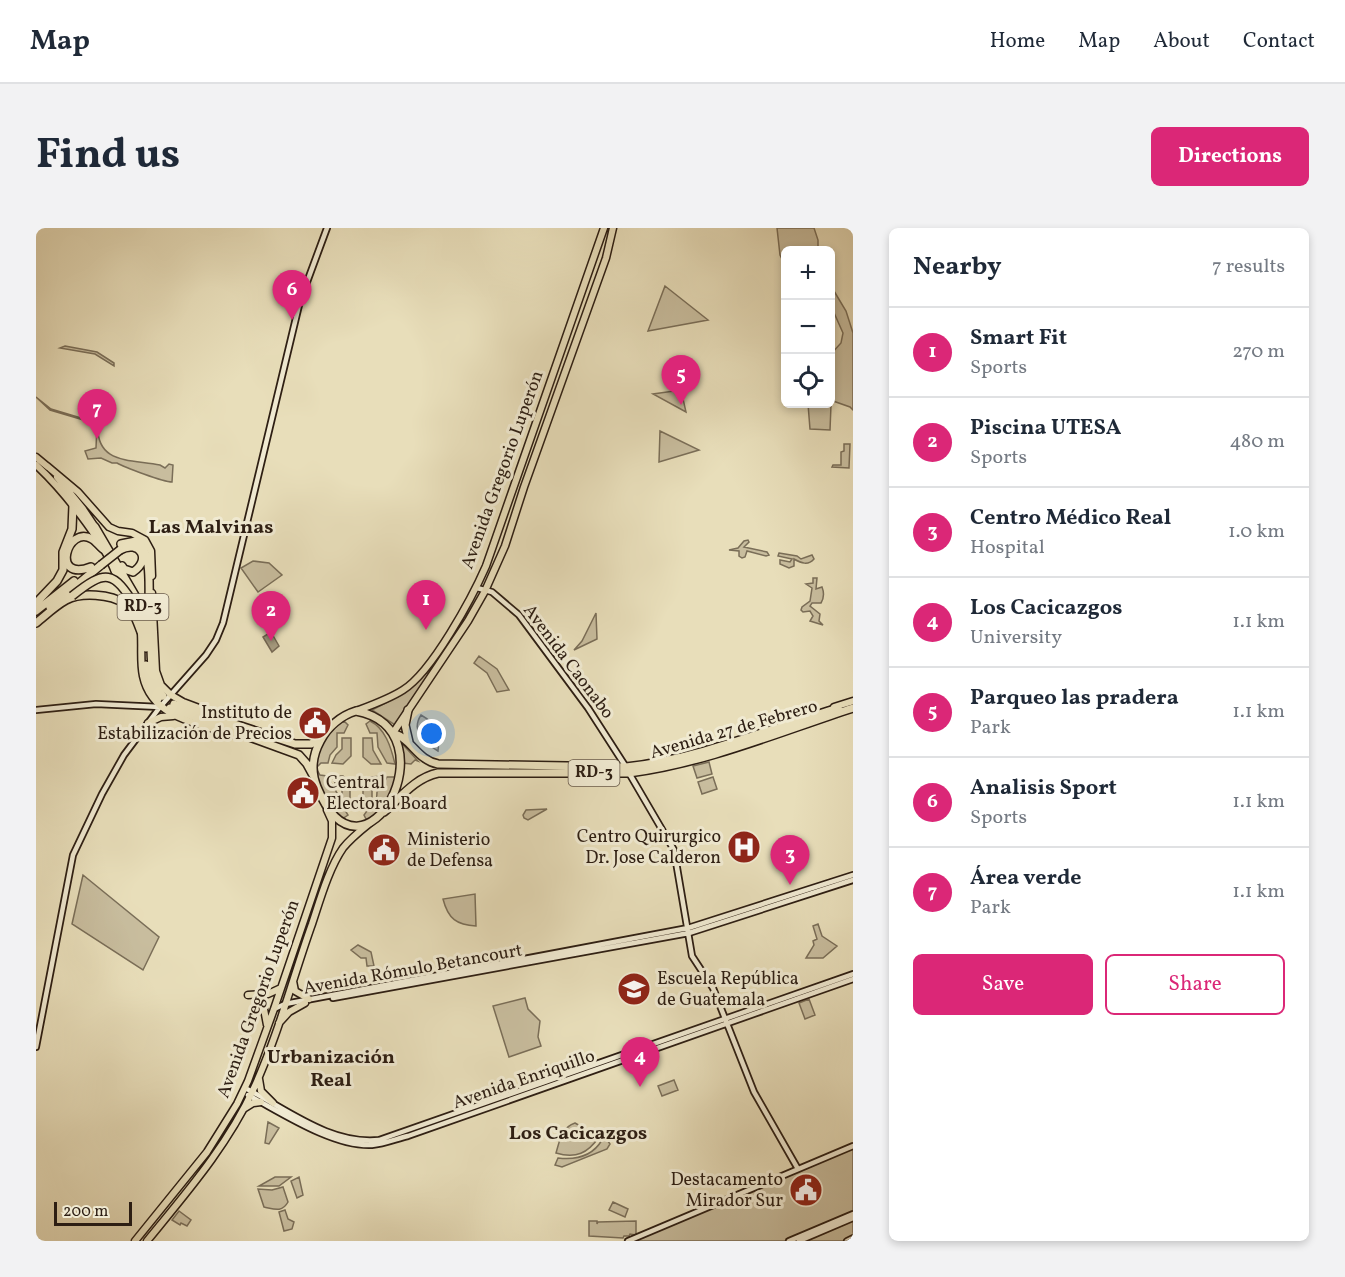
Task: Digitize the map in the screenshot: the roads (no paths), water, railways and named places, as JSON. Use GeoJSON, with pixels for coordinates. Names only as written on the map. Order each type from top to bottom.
{"type":"FeatureCollection","features":[{"type":"Feature","properties":{"kind":"highway"},"geometry":{"type":"LineString","coordinates":[[36,603],[57,581],[63,570],[63,552],[72,529],[73,505]]}},
{"type":"Feature","properties":{"kind":"highway"},"geometry":{"type":"LineString","coordinates":[[95,526],[124,569],[134,572],[140,567],[143,559],[137,548],[128,546],[118,548]]}},
{"type":"Feature","properties":{"kind":"highway","name":"RD-3"},"geometry":{"type":"LineString","coordinates":[[95,526],[142,604],[150,623],[152,671],[160,697],[148,679],[144,615],[115,570]]}},
{"type":"Feature","properties":{"kind":"highway"},"geometry":{"type":"LineString","coordinates":[[100,563],[81,571],[72,569],[68,565],[66,556],[68,546],[75,540],[85,537],[91,538],[103,549]]}},
{"type":"Feature","properties":{"kind":"highway"},"geometry":{"type":"LineString","coordinates":[[36,620],[118,548],[133,541],[142,545],[147,556],[150,623]]}},
{"type":"Feature","properties":{"kind":"highway"},"geometry":{"type":"LineString","coordinates":[[36,610],[92,567]]}},
{"type":"Feature","properties":{"kind":"highway"},"geometry":{"type":"LineString","coordinates":[[36,620],[95,579],[110,578],[118,581],[142,618],[146,648]]}},
{"type":"Feature","properties":{"kind":"highway"},"geometry":{"type":"LineString","coordinates":[[148,578],[152,597]]}},
{"type":"Feature","properties":{"kind":"highway"},"geometry":{"type":"LineString","coordinates":[[69,598],[100,596],[119,601],[130,609],[141,632]]}},
{"type":"Feature","properties":{"kind":"highway"},"geometry":{"type":"LineString","coordinates":[[356,711],[337,720],[311,744],[295,744],[172,706],[301,757],[314,777],[327,810],[340,821],[351,826],[370,823]]}},
{"type":"Feature","properties":{"kind":"highway","name":"Avenida 27 de Febrero"},"geometry":{"type":"LineString","coordinates":[[393,733],[404,738],[411,747],[430,762],[514,769],[628,770],[661,768],[703,758],[853,706]]}},
{"type":"Feature","properties":{"kind":"highway"},"geometry":{"type":"LineString","coordinates":[[408,710],[405,725],[411,747]]}},
{"type":"Feature","properties":{"kind":"highway","name":"RD-3"},"geometry":{"type":"LineString","coordinates":[[356,711],[380,719],[393,733],[400,758],[398,786],[384,812],[370,823]]}},
{"type":"Feature","properties":{"kind":"highway"},"geometry":{"type":"LineString","coordinates":[[314,777],[315,757],[322,736]]}},
{"type":"Feature","properties":{"kind":"highway"},"geometry":{"type":"LineString","coordinates":[[422,779],[427,774],[428,767],[423,758]]}},
{"type":"Feature","properties":{"kind":"highway"},"geometry":{"type":"LineString","coordinates":[[438,773],[435,771],[436,767],[453,765]]}},
{"type":"Feature","properties":{"kind":"highway","name":"Avenida 27 de Febrero"},"geometry":{"type":"LineString","coordinates":[[384,812],[422,779],[438,773],[514,769]]}},
{"type":"Feature","properties":{"kind":"main road"},"geometry":{"type":"LineString","coordinates":[[36,1047],[73,855],[102,794],[124,756],[160,707],[206,655],[223,623],[298,309],[327,228]]}},
{"type":"Feature","properties":{"kind":"main road","name":"Avenida Gregorio Luperón"},"geometry":{"type":"LineString","coordinates":[[356,711],[405,690],[425,669],[477,588],[604,228]]}},
{"type":"Feature","properties":{"kind":"main road","name":"Avenida Gregorio Luperón"},"geometry":{"type":"LineString","coordinates":[[393,733],[453,645],[485,591],[505,546],[606,258],[613,228]]}},
{"type":"Feature","properties":{"kind":"main road","name":"RD-3"},"geometry":{"type":"LineString","coordinates":[[36,457],[47,466],[77,501],[95,526]]}},
{"type":"Feature","properties":{"kind":"main road","name":"RD-3"},"geometry":{"type":"LineString","coordinates":[[36,465],[73,505],[115,570],[123,592],[138,617],[143,678],[150,696],[160,707]]}},
{"type":"Feature","properties":{"kind":"main road"},"geometry":{"type":"LineString","coordinates":[[47,466],[78,492],[109,527],[113,530],[132,533],[145,540],[151,551],[152,597]]}},
{"type":"Feature","properties":{"kind":"main road","name":"Avenida Caonabo"},"geometry":{"type":"LineString","coordinates":[[477,588],[492,592],[519,615],[588,708],[628,770],[674,850],[694,959],[713,988],[754,1092],[798,1169]]}},
{"type":"Feature","properties":{"kind":"main road","name":"RD-3"},"geometry":{"type":"LineString","coordinates":[[152,597],[156,671],[161,685],[171,694]]}},
{"type":"Feature","properties":{"kind":"main road"},"geometry":{"type":"LineString","coordinates":[[445,640],[453,645]]}},
{"type":"Feature","properties":{"kind":"main road"},"geometry":{"type":"LineString","coordinates":[[171,694],[192,705],[295,744]]}},
{"type":"Feature","properties":{"kind":"main road"},"geometry":{"type":"LineString","coordinates":[[36,710],[96,704],[160,707],[177,716],[250,740],[275,745]]}},
{"type":"Feature","properties":{"kind":"main road"},"geometry":{"type":"LineString","coordinates":[[146,706],[151,713],[148,723]]}},
{"type":"Feature","properties":{"kind":"main road"},"geometry":{"type":"LineString","coordinates":[[148,723],[164,717],[177,716]]}},
{"type":"Feature","properties":{"kind":"main road","name":"Avenida Gregorio Luperón"},"geometry":{"type":"LineString","coordinates":[[135,1241],[207,1152],[244,1090],[332,838],[332,821],[327,810]]}},
{"type":"Feature","properties":{"kind":"main road","name":"Avenida Gregorio Luperón"},"geometry":{"type":"LineString","coordinates":[[147,1241],[218,1152],[243,1111],[260,1073],[292,978],[337,858],[355,835],[370,823]]}},
{"type":"Feature","properties":{"kind":"main road","name":"Avenida Rómulo Betancourt"},"geometry":{"type":"LineString","coordinates":[[688,930],[853,875]]}},
{"type":"Feature","properties":{"kind":"main road","name":"Avenida Rómulo Betancourt"},"geometry":{"type":"LineString","coordinates":[[274,1009],[688,930],[853,880]]}},
{"type":"Feature","properties":{"kind":"main road","name":"Avenida Enriquillo"},"geometry":{"type":"LineString","coordinates":[[727,1021],[853,974]]}},
{"type":"Feature","properties":{"kind":"main road"},"geometry":{"type":"LineString","coordinates":[[278,1023],[289,1012],[307,1001],[295,991],[292,978]]}},
{"type":"Feature","properties":{"kind":"main road","name":"Avenida Enriquillo"},"geometry":{"type":"LineString","coordinates":[[244,1090],[273,1103],[333,1139],[370,1145],[408,1136],[472,1110],[853,979]]}},
{"type":"Feature","properties":{"kind":"main road"},"geometry":{"type":"LineString","coordinates":[[248,995],[268,994],[281,988]]}},
{"type":"Feature","properties":{"kind":"main road"},"geometry":{"type":"LineString","coordinates":[[257,1002],[265,1011],[267,1027]]}},
{"type":"Feature","properties":{"kind":"main road"},"geometry":{"type":"LineString","coordinates":[[274,1009],[279,1012],[278,1023]]}},
{"type":"Feature","properties":{"kind":"main road"},"geometry":{"type":"LineString","coordinates":[[260,1073],[260,1088],[273,1103]]}},
{"type":"Feature","properties":{"kind":"main road","name":"Avenida Enriquillo"},"geometry":{"type":"LineString","coordinates":[[251,1094],[261,1102],[294,1117]]}},
{"type":"Feature","properties":{"kind":"main road"},"geometry":{"type":"LineString","coordinates":[[243,1111],[249,1105],[261,1102]]}},
{"type":"Feature","properties":{"kind":"main road"},"geometry":{"type":"LineString","coordinates":[[218,1152],[212,1149],[219,1135]]}},
{"type":"Feature","properties":{"kind":"main road"},"geometry":{"type":"LineString","coordinates":[[628,1241],[853,1146]]}},
{"type":"Feature","properties":{"kind":"main road"},"geometry":{"type":"LineString","coordinates":[[207,1152],[213,1154],[207,1165]]}},
{"type":"Feature","properties":{"kind":"main road"},"geometry":{"type":"LineString","coordinates":[[789,1241],[853,1216]]}},
{"type":"Feature","properties":{"kind":"main road"},"geometry":{"type":"LineString","coordinates":[[799,1241],[853,1216]]}},
{"type":"Feature","properties":{"kind":"main road"},"geometry":{"type":"LineString","coordinates":[[847,1241],[853,1238]]}},
{"type":"Feature","properties":{"kind":"place","name":"Analisis Sport"},"geometry":{"type":"Point","coordinates":[292,320]}},
{"type":"Feature","properties":{"kind":"place","name":"Parqueo las pradera"},"geometry":{"type":"Point","coordinates":[681,405]}},
{"type":"Feature","properties":{"kind":"place","name":"Área verde"},"geometry":{"type":"Point","coordinates":[97,439]}},
{"type":"Feature","properties":{"kind":"place","name":"Smart Fit"},"geometry":{"type":"Point","coordinates":[426,630]}},
{"type":"Feature","properties":{"kind":"place","name":"Piscina UTESA"},"geometry":{"type":"Point","coordinates":[271,641]}},
{"type":"Feature","properties":{"kind":"place","name":"Instituto de Estabilización de Precios"},"geometry":{"type":"Point","coordinates":[315,723]}},
{"type":"Feature","properties":{"kind":"place","name":"Central Electoral Board"},"geometry":{"type":"Point","coordinates":[303,793]}},
{"type":"Feature","properties":{"kind":"place","name":"Centro Quirurgico Dr. Jose Calderon"},"geometry":{"type":"Point","coordinates":[744,847]}},
{"type":"Feature","properties":{"kind":"place","name":"Ministerio de Defensa"},"geometry":{"type":"Point","coordinates":[384,850]}},
{"type":"Feature","properties":{"kind":"place","name":"Centro Médico Real"},"geometry":{"type":"Point","coordinates":[790,885]}},
{"type":"Feature","properties":{"kind":"place","name":"Escuela República de Guatemala"},"geometry":{"type":"Point","coordinates":[634,989]}},
{"type":"Feature","properties":{"kind":"place","name":"Los Cacicazgos"},"geometry":{"type":"Point","coordinates":[640,1087]}},
{"type":"Feature","properties":{"kind":"place","name":"Destacamento Mirador Sur"},"geometry":{"type":"Point","coordinates":[806,1190]}},
{"type":"Feature","properties":{"kind":"district","name":"Las Malvinas"},"geometry":{"type":"Point","coordinates":[211,528]}},
{"type":"Feature","properties":{"kind":"district","name":"Urbanización Real"},"geometry":{"type":"Point","coordinates":[331,1070]}},
{"type":"Feature","properties":{"kind":"district","name":"Los Cacicazgos"},"geometry":{"type":"Point","coordinates":[578,1134]}}]}
